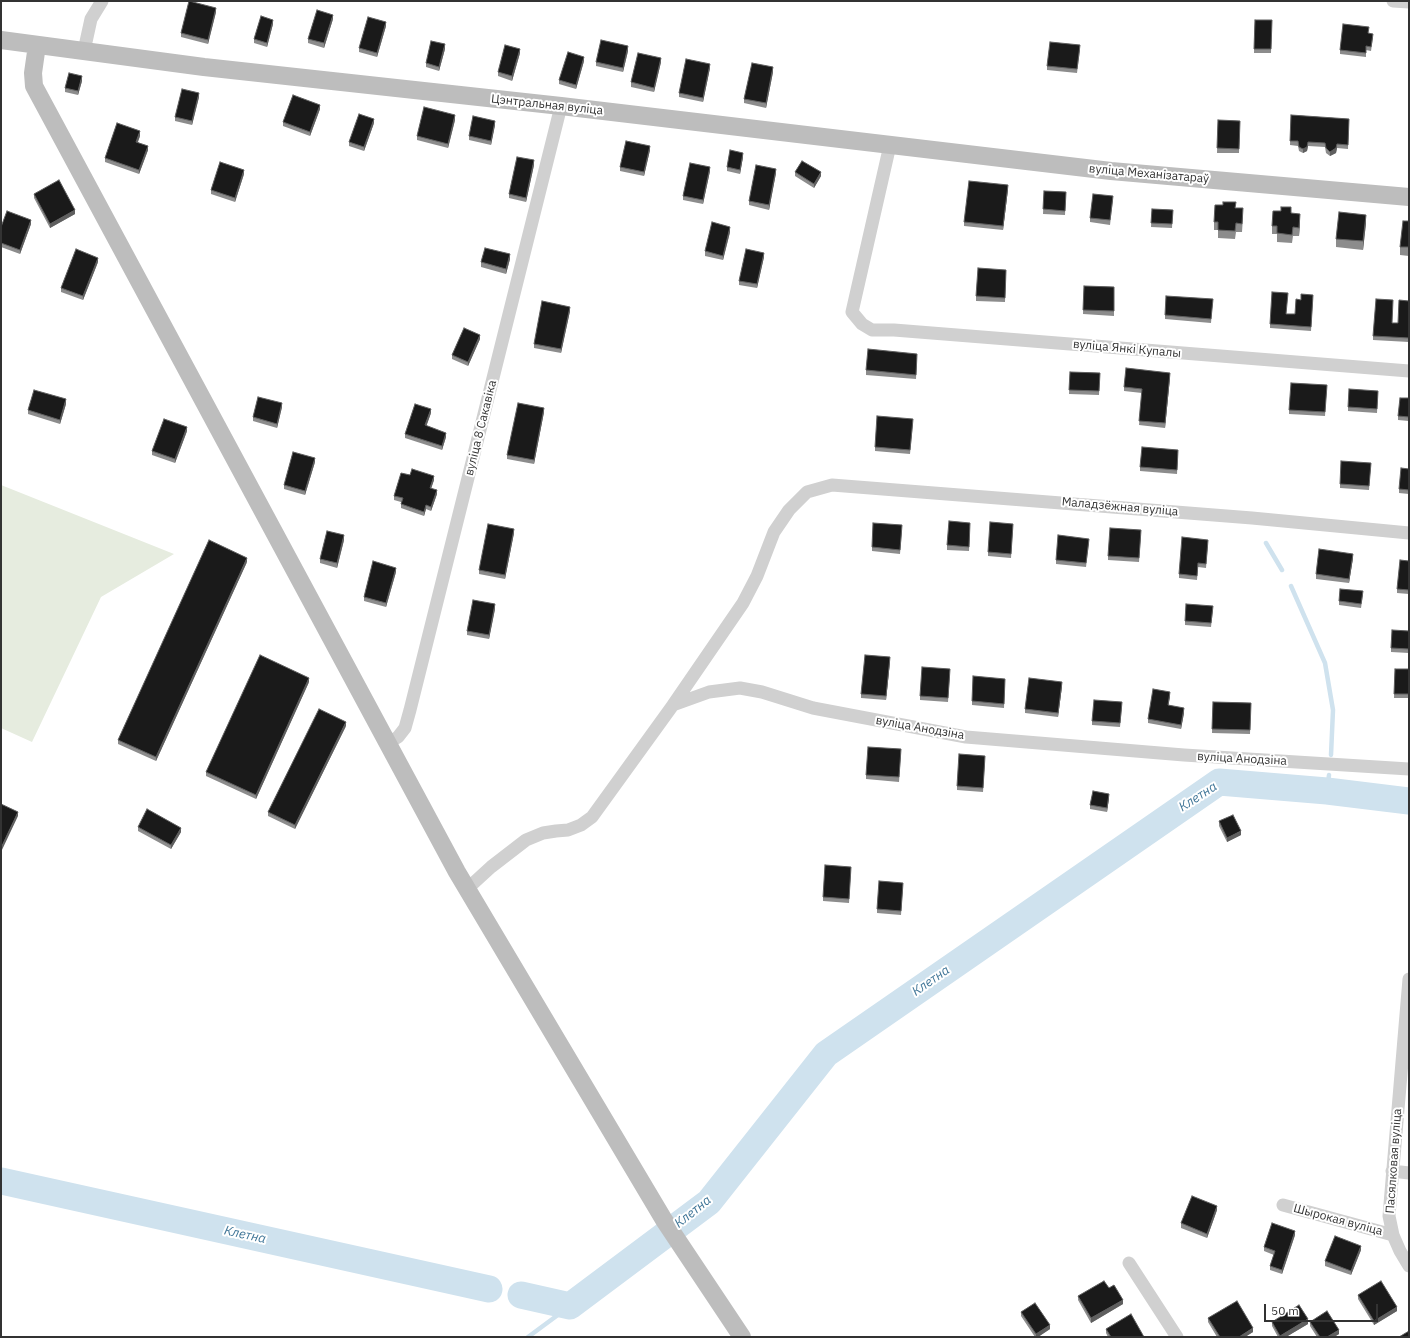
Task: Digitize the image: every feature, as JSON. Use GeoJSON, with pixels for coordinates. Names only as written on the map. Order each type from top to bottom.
{"type":"FeatureCollection","features":[{"type":"Feature","properties":{"kind":"street"},"geometry":{"type":"LineString","coordinates":[[84,51],[92,19],[102,1]]}},
{"type":"Feature","properties":{"kind":"street"},"geometry":{"type":"LineString","coordinates":[[1393,1],[1409,2]]}},
{"type":"Feature","properties":{"kind":"street","name":"Цэнтральная вуліца"},"geometry":{"type":"LineString","coordinates":[[1,40],[204,67],[562,106],[890,145]]}},
{"type":"Feature","properties":{"kind":"street"},"geometry":{"type":"LineString","coordinates":[[37,45],[33,73],[34,86],[467,889],[664,1220],[742,1337]]}},
{"type":"Feature","properties":{"kind":"street","name":"вуліца 8 Сакавіка"},"geometry":{"type":"LineString","coordinates":[[388,743],[398,737],[402,732],[410,710],[562,106]]}},
{"type":"Feature","properties":{"kind":"street","name":"вуліца Механізатараў"},"geometry":{"type":"LineString","coordinates":[[890,145],[1111,171],[1409,197]]}},
{"type":"Feature","properties":{"kind":"street","name":"вуліца Янкі Купалы"},"geometry":{"type":"LineString","coordinates":[[890,145],[852,312],[862,324],[872,330],[910,331],[1409,371]]}},
{"type":"Feature","properties":{"kind":"street","name":"Маладзёжная вуліца"},"geometry":{"type":"LineString","coordinates":[[673,705],[743,603],[757,576],[774,532],[789,510],[807,492],[832,485],[1252,518],[1409,533]]}},
{"type":"Feature","properties":{"kind":"street","name":"вуліца Анодзіна"},"geometry":{"type":"LineString","coordinates":[[673,705],[709,692],[740,688],[762,692],[813,708],[966,737],[1184,755],[1409,769]]}},
{"type":"Feature","properties":{"kind":"street"},"geometry":{"type":"LineString","coordinates":[[467,889],[526,840],[543,833],[556,830],[568,830],[581,825],[592,817],[673,705]]}},
{"type":"Feature","properties":{"kind":"street","name":"Пасялковая вуліца"},"geometry":{"type":"LineString","coordinates":[[1409,979],[1389,1216],[1393,1235],[1409,1266]]}},
{"type":"Feature","properties":{"kind":"street"},"geometry":{"type":"LineString","coordinates":[[1392,1171],[1409,1174]]}},
{"type":"Feature","properties":{"kind":"street","name":"Шырокая вуліца"},"geometry":{"type":"LineString","coordinates":[[1283,1205],[1393,1235]]}},
{"type":"Feature","properties":{"kind":"street"},"geometry":{"type":"LineString","coordinates":[[1129,1263],[1177,1337]]}},
{"type":"Feature","properties":{"kind":"shaded area"},"geometry":{"type":"Polygon","coordinates":[[[1,485],[174,554],[101,597],[32,742],[1,728],[1,485]]]}},
{"type":"Feature","properties":{"kind":"building"},"geometry":{"type":"Polygon","coordinates":[[[189,1],[216,8],[208,40],[181,33],[189,1]]]}},
{"type":"Feature","properties":{"kind":"building"},"geometry":{"type":"Polygon","coordinates":[[[317,10],[333,15],[324,43],[308,39],[317,10]]]}},
{"type":"Feature","properties":{"kind":"building"},"geometry":{"type":"Polygon","coordinates":[[[261,16],[273,20],[267,43],[254,39],[261,16]]]}},
{"type":"Feature","properties":{"kind":"building"},"geometry":{"type":"Polygon","coordinates":[[[368,17],[386,22],[377,53],[359,48],[368,17]]]}},
{"type":"Feature","properties":{"kind":"building"},"geometry":{"type":"Polygon","coordinates":[[[1255,20],[1272,20],[1271,49],[1254,49],[1255,20]]]}},
{"type":"Feature","properties":{"kind":"building"},"geometry":{"type":"Polygon","coordinates":[[[1343,24],[1369,27],[1368,33],[1373,34],[1371,47],[1366,46],[1366,53],[1340,50],[1343,24]]]}},
{"type":"Feature","properties":{"kind":"building"},"geometry":{"type":"Polygon","coordinates":[[[601,40],[628,46],[623,68],[596,62],[601,40]]]}},
{"type":"Feature","properties":{"kind":"building"},"geometry":{"type":"Polygon","coordinates":[[[431,41],[445,44],[439,67],[426,63],[431,41]]]}},
{"type":"Feature","properties":{"kind":"building"},"geometry":{"type":"Polygon","coordinates":[[[1050,42],[1080,45],[1077,69],[1047,66],[1050,42]]]}},
{"type":"Feature","properties":{"kind":"building"},"geometry":{"type":"Polygon","coordinates":[[[505,45],[520,49],[512,76],[498,72],[505,45]]]}},
{"type":"Feature","properties":{"kind":"building"},"geometry":{"type":"Polygon","coordinates":[[[568,52],[584,57],[576,85],[559,80],[568,52]]]}},
{"type":"Feature","properties":{"kind":"building"},"geometry":{"type":"Polygon","coordinates":[[[638,53],[661,58],[654,88],[631,82],[638,53]]]}},
{"type":"Feature","properties":{"kind":"building"},"geometry":{"type":"Polygon","coordinates":[[[686,59],[710,64],[703,98],[679,93],[686,59]]]}},
{"type":"Feature","properties":{"kind":"building"},"geometry":{"type":"Polygon","coordinates":[[[752,63],[773,67],[766,103],[744,99],[752,63]]]}},
{"type":"Feature","properties":{"kind":"building"},"geometry":{"type":"Polygon","coordinates":[[[69,73],[82,76],[78,91],[65,88],[69,73]]]}},
{"type":"Feature","properties":{"kind":"building"},"geometry":{"type":"Polygon","coordinates":[[[182,89],[199,93],[192,121],[175,117],[182,89]]]}},
{"type":"Feature","properties":{"kind":"building"},"geometry":{"type":"Polygon","coordinates":[[[293,95],[320,105],[310,132],[283,122],[293,95]]]}},
{"type":"Feature","properties":{"kind":"building"},"geometry":{"type":"Polygon","coordinates":[[[424,107],[455,115],[448,144],[417,136],[424,107]]]}},
{"type":"Feature","properties":{"kind":"building"},"geometry":{"type":"Polygon","coordinates":[[[359,114],[374,119],[364,147],[349,142],[359,114]]]}},
{"type":"Feature","properties":{"kind":"building"},"geometry":{"type":"Polygon","coordinates":[[[1291,115],[1349,119],[1348,145],[1337,144],[1336,148],[1330,152],[1326,148],[1325,143],[1308,142],[1307,147],[1303,149],[1299,147],[1298,141],[1290,141],[1291,115]]]}},
{"type":"Feature","properties":{"kind":"building"},"geometry":{"type":"Polygon","coordinates":[[[473,116],[495,121],[491,141],[469,136],[473,116]]]}},
{"type":"Feature","properties":{"kind":"building"},"geometry":{"type":"Polygon","coordinates":[[[1218,120],[1240,121],[1239,149],[1217,148],[1218,120]]]}},
{"type":"Feature","properties":{"kind":"building"},"geometry":{"type":"Polygon","coordinates":[[[117,123],[140,131],[136,142],[148,146],[139,170],[105,158],[117,123]]]}},
{"type":"Feature","properties":{"kind":"building"},"geometry":{"type":"Polygon","coordinates":[[[626,141],[650,146],[644,172],[620,167],[626,141]]]}},
{"type":"Feature","properties":{"kind":"building"},"geometry":{"type":"Polygon","coordinates":[[[730,150],[743,153],[740,170],[727,167],[730,150]]]}},
{"type":"Feature","properties":{"kind":"building"},"geometry":{"type":"Polygon","coordinates":[[[517,157],[534,160],[526,198],[509,194],[517,157]]]}},
{"type":"Feature","properties":{"kind":"building"},"geometry":{"type":"Polygon","coordinates":[[[802,161],[821,172],[814,184],[795,172],[802,161]]]}},
{"type":"Feature","properties":{"kind":"building"},"geometry":{"type":"Polygon","coordinates":[[[220,162],[244,170],[235,198],[211,190],[220,162]]]}},
{"type":"Feature","properties":{"kind":"building"},"geometry":{"type":"Polygon","coordinates":[[[690,163],[710,167],[703,200],[683,196],[690,163]]]}},
{"type":"Feature","properties":{"kind":"building"},"geometry":{"type":"Polygon","coordinates":[[[756,165],[776,169],[769,205],[749,201],[756,165]]]}},
{"type":"Feature","properties":{"kind":"building"},"geometry":{"type":"Polygon","coordinates":[[[59,180],[75,210],[50,224],[34,194],[59,180]]]}},
{"type":"Feature","properties":{"kind":"building"},"geometry":{"type":"Polygon","coordinates":[[[969,181],[1008,185],[1003,226],[964,222],[969,181]]]}},
{"type":"Feature","properties":{"kind":"building"},"geometry":{"type":"Polygon","coordinates":[[[1044,191],[1066,192],[1065,211],[1043,209],[1044,191]]]}},
{"type":"Feature","properties":{"kind":"building"},"geometry":{"type":"Polygon","coordinates":[[[1093,194],[1113,196],[1110,220],[1090,218],[1093,194]]]}},
{"type":"Feature","properties":{"kind":"building"},"geometry":{"type":"Polygon","coordinates":[[[1223,202],[1236,202],[1235,208],[1243,208],[1242,224],[1236,223],[1235,231],[1218,230],[1218,222],[1214,222],[1215,205],[1223,205],[1223,202]]]}},
{"type":"Feature","properties":{"kind":"building"},"geometry":{"type":"Polygon","coordinates":[[[1281,207],[1291,207],[1291,213],[1300,214],[1299,228],[1293,227],[1292,235],[1277,233],[1277,226],[1272,226],[1273,211],[1281,211],[1281,207]]]}},
{"type":"Feature","properties":{"kind":"building"},"geometry":{"type":"Polygon","coordinates":[[[1152,209],[1173,210],[1172,224],[1151,223],[1152,209]]]}},
{"type":"Feature","properties":{"kind":"building"},"geometry":{"type":"Polygon","coordinates":[[[7,211],[31,220],[20,250],[1,243],[1,227],[7,211]]]}},
{"type":"Feature","properties":{"kind":"building"},"geometry":{"type":"Polygon","coordinates":[[[1339,212],[1366,215],[1363,241],[1336,239],[1339,212]]]}},
{"type":"Feature","properties":{"kind":"building"},"geometry":{"type":"Polygon","coordinates":[[[1403,221],[1409,221],[1409,247],[1400,247],[1403,221]]]}},
{"type":"Feature","properties":{"kind":"building"},"geometry":{"type":"Polygon","coordinates":[[[712,222],[730,227],[723,256],[705,251],[712,222]]]}},
{"type":"Feature","properties":{"kind":"building"},"geometry":{"type":"Polygon","coordinates":[[[485,248],[510,254],[506,269],[481,262],[485,248]]]}},
{"type":"Feature","properties":{"kind":"building"},"geometry":{"type":"Polygon","coordinates":[[[76,249],[98,258],[83,296],[61,288],[76,249]]]}},
{"type":"Feature","properties":{"kind":"building"},"geometry":{"type":"Polygon","coordinates":[[[746,249],[764,253],[757,284],[739,281],[746,249]]]}},
{"type":"Feature","properties":{"kind":"building"},"geometry":{"type":"Polygon","coordinates":[[[978,268],[1006,270],[1005,298],[976,296],[978,268]]]}},
{"type":"Feature","properties":{"kind":"building"},"geometry":{"type":"Polygon","coordinates":[[[1084,286],[1114,287],[1114,311],[1083,310],[1084,286]]]}},
{"type":"Feature","properties":{"kind":"building"},"geometry":{"type":"Polygon","coordinates":[[[1272,292],[1288,293],[1286,314],[1295,314],[1296,299],[1301,300],[1301,294],[1313,295],[1311,327],[1270,324],[1272,292]]]}},
{"type":"Feature","properties":{"kind":"building"},"geometry":{"type":"Polygon","coordinates":[[[1166,296],[1213,299],[1211,319],[1165,315],[1166,296]]]}},
{"type":"Feature","properties":{"kind":"building"},"geometry":{"type":"Polygon","coordinates":[[[1376,299],[1393,300],[1392,323],[1398,323],[1399,300],[1409,301],[1409,338],[1373,336],[1376,299]]]}},
{"type":"Feature","properties":{"kind":"building"},"geometry":{"type":"Polygon","coordinates":[[[542,301],[570,307],[561,349],[534,344],[542,301]]]}},
{"type":"Feature","properties":{"kind":"building"},"geometry":{"type":"Polygon","coordinates":[[[464,328],[480,335],[468,362],[452,355],[464,328]]]}},
{"type":"Feature","properties":{"kind":"building"},"geometry":{"type":"Polygon","coordinates":[[[868,349],[917,354],[916,375],[866,370],[868,349]]]}},
{"type":"Feature","properties":{"kind":"building"},"geometry":{"type":"Polygon","coordinates":[[[1126,368],[1170,373],[1165,423],[1139,421],[1142,389],[1124,387],[1126,368]]]}},
{"type":"Feature","properties":{"kind":"building"},"geometry":{"type":"Polygon","coordinates":[[[1070,372],[1100,373],[1099,391],[1069,390],[1070,372]]]}},
{"type":"Feature","properties":{"kind":"building"},"geometry":{"type":"Polygon","coordinates":[[[1291,383],[1327,385],[1325,412],[1289,410],[1291,383]]]}},
{"type":"Feature","properties":{"kind":"building"},"geometry":{"type":"Polygon","coordinates":[[[1349,389],[1378,391],[1377,409],[1348,407],[1349,389]]]}},
{"type":"Feature","properties":{"kind":"building"},"geometry":{"type":"Polygon","coordinates":[[[34,390],[66,399],[60,420],[28,410],[34,390]]]}},
{"type":"Feature","properties":{"kind":"building"},"geometry":{"type":"Polygon","coordinates":[[[258,397],[282,403],[277,424],[253,417],[258,397]]]}},
{"type":"Feature","properties":{"kind":"building"},"geometry":{"type":"Polygon","coordinates":[[[1400,398],[1409,398],[1409,417],[1398,416],[1400,398]]]}},
{"type":"Feature","properties":{"kind":"building"},"geometry":{"type":"Polygon","coordinates":[[[518,403],[544,408],[534,460],[507,455],[518,403]]]}},
{"type":"Feature","properties":{"kind":"building"},"geometry":{"type":"Polygon","coordinates":[[[415,404],[431,409],[425,425],[446,433],[442,446],[405,434],[415,404]]]}},
{"type":"Feature","properties":{"kind":"building"},"geometry":{"type":"Polygon","coordinates":[[[877,416],[913,419],[910,450],[875,447],[877,416]]]}},
{"type":"Feature","properties":{"kind":"building"},"geometry":{"type":"Polygon","coordinates":[[[164,419],[187,427],[175,459],[152,451],[164,419]]]}},
{"type":"Feature","properties":{"kind":"building"},"geometry":{"type":"Polygon","coordinates":[[[1142,447],[1178,450],[1177,470],[1140,467],[1142,447]]]}},
{"type":"Feature","properties":{"kind":"building"},"geometry":{"type":"Polygon","coordinates":[[[293,452],[315,458],[305,491],[284,485],[293,452]]]}},
{"type":"Feature","properties":{"kind":"building"},"geometry":{"type":"Polygon","coordinates":[[[1341,461],[1371,463],[1369,486],[1340,484],[1341,461]]]}},
{"type":"Feature","properties":{"kind":"building"},"geometry":{"type":"Polygon","coordinates":[[[1401,468],[1409,469],[1409,490],[1399,489],[1401,468]]]}},
{"type":"Feature","properties":{"kind":"building"},"geometry":{"type":"Polygon","coordinates":[[[412,469],[434,476],[430,488],[437,490],[431,507],[426,505],[424,512],[401,504],[403,498],[394,496],[401,473],[410,475],[412,469]]]}},
{"type":"Feature","properties":{"kind":"building"},"geometry":{"type":"Polygon","coordinates":[[[949,521],[970,523],[969,547],[947,545],[949,521]]]}},
{"type":"Feature","properties":{"kind":"building"},"geometry":{"type":"Polygon","coordinates":[[[990,522],[1013,524],[1011,554],[988,552],[990,522]]]}},
{"type":"Feature","properties":{"kind":"building"},"geometry":{"type":"Polygon","coordinates":[[[873,523],[902,525],[900,550],[872,547],[873,523]]]}},
{"type":"Feature","properties":{"kind":"building"},"geometry":{"type":"Polygon","coordinates":[[[488,524],[514,529],[505,575],[479,570],[488,524]]]}},
{"type":"Feature","properties":{"kind":"building"},"geometry":{"type":"Polygon","coordinates":[[[1110,528],[1141,530],[1139,558],[1108,556],[1110,528]]]}},
{"type":"Feature","properties":{"kind":"building"},"geometry":{"type":"Polygon","coordinates":[[[327,531],[344,535],[337,563],[320,559],[327,531]]]}},
{"type":"Feature","properties":{"kind":"building"},"geometry":{"type":"Polygon","coordinates":[[[1058,535],[1089,539],[1086,563],[1056,560],[1058,535]]]}},
{"type":"Feature","properties":{"kind":"building"},"geometry":{"type":"Polygon","coordinates":[[[1182,537],[1208,540],[1206,564],[1198,563],[1197,576],[1179,574],[1182,537]]]}},
{"type":"Feature","properties":{"kind":"building"},"geometry":{"type":"Polygon","coordinates":[[[209,540],[247,558],[156,757],[118,740],[209,540]]]}},
{"type":"Feature","properties":{"kind":"building"},"geometry":{"type":"Polygon","coordinates":[[[1319,549],[1353,554],[1349,579],[1316,574],[1319,549]]]}},
{"type":"Feature","properties":{"kind":"building"},"geometry":{"type":"Polygon","coordinates":[[[1400,560],[1409,561],[1409,590],[1397,589],[1400,560]]]}},
{"type":"Feature","properties":{"kind":"building"},"geometry":{"type":"Polygon","coordinates":[[[373,561],[396,568],[386,603],[364,597],[373,561]]]}},
{"type":"Feature","properties":{"kind":"building"},"geometry":{"type":"Polygon","coordinates":[[[1340,589],[1363,591],[1361,604],[1339,601],[1340,589]]]}},
{"type":"Feature","properties":{"kind":"building"},"geometry":{"type":"Polygon","coordinates":[[[473,600],[495,604],[489,635],[467,631],[473,600]]]}},
{"type":"Feature","properties":{"kind":"building"},"geometry":{"type":"Polygon","coordinates":[[[1186,604],[1213,606],[1211,623],[1185,621],[1186,604]]]}},
{"type":"Feature","properties":{"kind":"building"},"geometry":{"type":"Polygon","coordinates":[[[1392,630],[1409,631],[1409,649],[1391,648],[1392,630]]]}},
{"type":"Feature","properties":{"kind":"building"},"geometry":{"type":"Polygon","coordinates":[[[260,655],[309,678],[256,795],[206,772],[260,655]]]}},
{"type":"Feature","properties":{"kind":"building"},"geometry":{"type":"Polygon","coordinates":[[[865,655],[890,657],[886,696],[861,694],[865,655]]]}},
{"type":"Feature","properties":{"kind":"building"},"geometry":{"type":"Polygon","coordinates":[[[922,667],[950,669],[948,698],[920,696],[922,667]]]}},
{"type":"Feature","properties":{"kind":"building"},"geometry":{"type":"Polygon","coordinates":[[[1395,669],[1409,669],[1409,694],[1394,694],[1395,669]]]}},
{"type":"Feature","properties":{"kind":"building"},"geometry":{"type":"Polygon","coordinates":[[[973,676],[1005,679],[1004,704],[972,701],[973,676]]]}},
{"type":"Feature","properties":{"kind":"building"},"geometry":{"type":"Polygon","coordinates":[[[1029,678],[1062,682],[1058,713],[1025,709],[1029,678]]]}},
{"type":"Feature","properties":{"kind":"building"},"geometry":{"type":"Polygon","coordinates":[[[1153,689],[1170,692],[1168,705],[1184,708],[1181,725],[1148,719],[1153,689]]]}},
{"type":"Feature","properties":{"kind":"building"},"geometry":{"type":"Polygon","coordinates":[[[1094,700],[1122,702],[1120,723],[1092,721],[1094,700]]]}},
{"type":"Feature","properties":{"kind":"building"},"geometry":{"type":"Polygon","coordinates":[[[1213,702],[1251,703],[1250,730],[1212,729],[1213,702]]]}},
{"type":"Feature","properties":{"kind":"building"},"geometry":{"type":"Polygon","coordinates":[[[319,709],[346,722],[295,825],[268,812],[319,709]]]}},
{"type":"Feature","properties":{"kind":"building"},"geometry":{"type":"Polygon","coordinates":[[[868,747],[901,749],[899,777],[866,775],[868,747]]]}},
{"type":"Feature","properties":{"kind":"building"},"geometry":{"type":"Polygon","coordinates":[[[959,754],[985,756],[983,788],[957,786],[959,754]]]}},
{"type":"Feature","properties":{"kind":"building"},"geometry":{"type":"Polygon","coordinates":[[[1093,791],[1109,794],[1107,808],[1090,805],[1093,791]]]}},
{"type":"Feature","properties":{"kind":"building"},"geometry":{"type":"Polygon","coordinates":[[[1,804],[18,812],[1,848],[1,804]]]}},
{"type":"Feature","properties":{"kind":"building"},"geometry":{"type":"Polygon","coordinates":[[[147,809],[181,828],[171,845],[138,827],[147,809]]]}},
{"type":"Feature","properties":{"kind":"building"},"geometry":{"type":"Polygon","coordinates":[[[1233,815],[1241,831],[1227,838],[1219,821],[1233,815]]]}},
{"type":"Feature","properties":{"kind":"building"},"geometry":{"type":"Polygon","coordinates":[[[825,865],[851,867],[849,899],[823,897],[825,865]]]}},
{"type":"Feature","properties":{"kind":"building"},"geometry":{"type":"Polygon","coordinates":[[[879,881],[903,883],[901,911],[877,909],[879,881]]]}},
{"type":"Feature","properties":{"kind":"building"},"geometry":{"type":"Polygon","coordinates":[[[1192,1196],[1217,1206],[1207,1234],[1181,1223],[1192,1196]]]}},
{"type":"Feature","properties":{"kind":"building"},"geometry":{"type":"Polygon","coordinates":[[[1272,1223],[1295,1231],[1282,1270],[1270,1266],[1275,1251],[1264,1247],[1272,1223]]]}},
{"type":"Feature","properties":{"kind":"building"},"geometry":{"type":"Polygon","coordinates":[[[1335,1236],[1361,1246],[1351,1271],[1325,1261],[1335,1236]]]}},
{"type":"Feature","properties":{"kind":"building"},"geometry":{"type":"Polygon","coordinates":[[[1104,1281],[1109,1288],[1114,1285],[1123,1300],[1091,1318],[1078,1296],[1104,1281]]]}},
{"type":"Feature","properties":{"kind":"building"},"geometry":{"type":"Polygon","coordinates":[[[1381,1281],[1397,1307],[1374,1321],[1358,1295],[1381,1281]]]}},
{"type":"Feature","properties":{"kind":"building"},"geometry":{"type":"Polygon","coordinates":[[[1237,1301],[1253,1328],[1239,1337],[1220,1337],[1208,1318],[1237,1301]]]}},
{"type":"Feature","properties":{"kind":"building"},"geometry":{"type":"Polygon","coordinates":[[[1035,1303],[1050,1325],[1036,1334],[1021,1312],[1035,1303]]]}},
{"type":"Feature","properties":{"kind":"building"},"geometry":{"type":"Polygon","coordinates":[[[1299,1305],[1308,1319],[1280,1336],[1272,1322],[1299,1305]]]}},
{"type":"Feature","properties":{"kind":"building"},"geometry":{"type":"Polygon","coordinates":[[[1327,1311],[1339,1330],[1327,1337],[1320,1337],[1310,1322],[1327,1311]]]}},
{"type":"Feature","properties":{"kind":"building"},"geometry":{"type":"Polygon","coordinates":[[[1131,1314],[1144,1337],[1111,1337],[1106,1329],[1131,1314]]]}},
{"type":"Feature","properties":{"kind":"building"},"geometry":{"type":"Polygon","coordinates":[[[1409,1331],[1409,1337],[1399,1337],[1409,1331]]]}},
{"type":"Feature","properties":{"kind":"waterway"},"geometry":{"type":"LineString","coordinates":[[1266,543],[1282,570]]}},
{"type":"Feature","properties":{"kind":"waterway"},"geometry":{"type":"LineString","coordinates":[[1291,586],[1325,663],[1333,710],[1331,755]]}},
{"type":"Feature","properties":{"kind":"waterway"},"geometry":{"type":"LineString","coordinates":[[1327,791],[1329,775]]}},
{"type":"Feature","properties":{"kind":"waterway","name":"Клетна"},"geometry":{"type":"LineString","coordinates":[[521,1295],[570,1306],[709,1202],[826,1054],[1219,782],[1327,791],[1409,801]]}},
{"type":"Feature","properties":{"kind":"waterway","name":"Клетна"},"geometry":{"type":"LineString","coordinates":[[1,1181],[489,1289]]}},
{"type":"Feature","properties":{"kind":"waterway"},"geometry":{"type":"LineString","coordinates":[[528,1337],[570,1306]]}}]}
